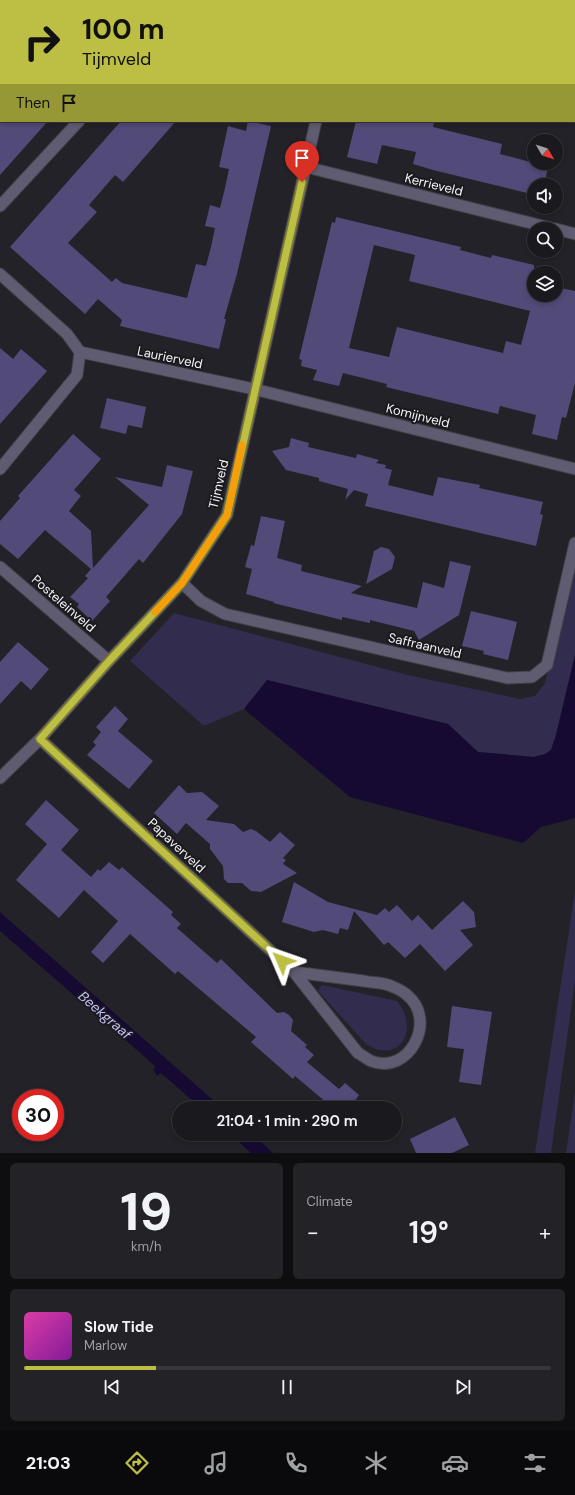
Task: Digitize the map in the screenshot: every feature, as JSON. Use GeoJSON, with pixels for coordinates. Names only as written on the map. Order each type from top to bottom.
{"type":"FeatureCollection","features":[{"type":"Feature","properties":{"kind":"street"},"geometry":{"type":"LineString","coordinates":[[0,206],[78,122]]}},
{"type":"Feature","properties":{"kind":"street","name":"Tijmveld"},"geometry":{"type":"LineString","coordinates":[[0,778],[40,739],[109,661],[182,583],[227,515],[254,389],[316,122]]}},
{"type":"Feature","properties":{"kind":"street","name":"Kerrieveld"},"geometry":{"type":"LineString","coordinates":[[306,167],[527,222]]}},
{"type":"Feature","properties":{"kind":"street","name":"Kerrieveld"},"geometry":{"type":"LineString","coordinates":[[563,231],[575,234]]}},
{"type":"Feature","properties":{"kind":"street"},"geometry":{"type":"LineString","coordinates":[[0,274],[67,334],[80,352],[77,375],[0,469]]}},
{"type":"Feature","properties":{"kind":"street","name":"Laurierveld"},"geometry":{"type":"LineString","coordinates":[[80,352],[254,389]]}},
{"type":"Feature","properties":{"kind":"street","name":"Komijnveld"},"geometry":{"type":"LineString","coordinates":[[254,389],[575,469]]}},
{"type":"Feature","properties":{"kind":"street","name":"Saffraanveld"},"geometry":{"type":"LineString","coordinates":[[182,583],[201,601],[225,614],[507,678],[532,677],[547,665],[575,543]]}},
{"type":"Feature","properties":{"kind":"street","name":"Posteleinveld"},"geometry":{"type":"LineString","coordinates":[[0,567],[109,661]]}},
{"type":"Feature","properties":{"kind":"street","name":"Papaverveld"},"geometry":{"type":"LineString","coordinates":[[40,739],[294,972],[358,1053],[372,1061],[384,1063],[397,1060],[410,1051],[418,1040],[420,1029],[418,1011],[408,995],[396,988],[389,985],[294,972]]}},
{"type":"Feature","properties":{"kind":"shaded area"},"geometry":{"type":"Polygon","coordinates":[[[575,561],[575,655],[551,750],[545,754],[534,757],[478,752],[448,724],[267,680],[244,709],[204,726],[130,661],[174,613],[408,675],[520,699],[535,696],[545,683],[575,561]]]}},
{"type":"Feature","properties":{"kind":"shaded area"},"geometry":{"type":"Polygon","coordinates":[[[575,891],[575,981],[551,1153],[535,1153],[575,891]]]}},
{"type":"Feature","properties":{"kind":"shaded area"},"geometry":{"type":"Polygon","coordinates":[[[322,985],[397,1001],[404,1012],[407,1022],[403,1041],[397,1047],[388,1050],[378,1050],[366,1044],[318,991],[322,985]]]}},
{"type":"Feature","properties":{"kind":"shaded area"},"geometry":{"type":"Polygon","coordinates":[[[575,1092],[575,1153],[566,1153],[575,1092]]]}},
{"type":"Feature","properties":{"kind":"water"},"geometry":{"type":"Polygon","coordinates":[[[575,655],[575,818],[541,827],[523,843],[350,797],[244,709],[267,680],[448,724],[478,752],[534,757],[545,754],[551,750],[575,655]]]}},
{"type":"Feature","properties":{"kind":"water","name":"Beekgraaf"},"geometry":{"type":"Polygon","coordinates":[[[0,912],[214,1101],[193,1101],[161,1073],[157,1076],[153,1070],[155,1067],[154,1065],[0,931],[0,912]]]}},
{"type":"Feature","properties":{"kind":"water"},"geometry":{"type":"Polygon","coordinates":[[[238,1141],[260,1141],[273,1153],[251,1153],[238,1141]]]}},
{"type":"Feature","properties":{"kind":"building"},"geometry":{"type":"Polygon","coordinates":[[[0,122],[47,122],[0,175],[0,122]]]}},
{"type":"Feature","properties":{"kind":"building"},"geometry":{"type":"Polygon","coordinates":[[[120,122],[175,122],[123,182],[115,175],[89,205],[97,212],[68,243],[112,282],[116,278],[122,283],[187,298],[196,264],[206,266],[211,247],[215,228],[205,226],[210,205],[220,208],[225,188],[229,169],[219,167],[228,126],[246,131],[248,122],[271,126],[237,274],[224,319],[226,319],[219,349],[120,326],[122,320],[98,299],[85,314],[10,247],[120,122]]]}},
{"type":"Feature","properties":{"kind":"building"},"geometry":{"type":"Polygon","coordinates":[[[356,122],[434,122],[433,127],[502,144],[500,154],[527,161],[527,170],[547,170],[546,178],[527,178],[527,193],[413,164],[416,152],[382,145],[377,164],[347,157],[356,122]]]}},
{"type":"Feature","properties":{"kind":"building"},"geometry":{"type":"Polygon","coordinates":[[[336,217],[461,247],[460,250],[491,258],[492,255],[534,265],[527,266],[527,302],[563,302],[563,288],[575,291],[575,383],[566,418],[562,417],[557,440],[532,434],[536,415],[500,406],[498,414],[386,387],[387,384],[343,373],[339,386],[313,380],[317,370],[301,366],[302,360],[299,359],[332,222],[335,223],[336,217]],[[374,245],[349,348],[389,357],[397,327],[503,353],[506,341],[521,345],[530,311],[409,281],[415,255],[374,245]]]}},
{"type":"Feature","properties":{"kind":"building"},"geometry":{"type":"Polygon","coordinates":[[[0,348],[13,359],[21,349],[47,371],[0,424],[0,348]]]}},
{"type":"Feature","properties":{"kind":"building"},"geometry":{"type":"Polygon","coordinates":[[[107,398],[146,407],[142,428],[128,425],[126,434],[100,428],[107,398]]]}},
{"type":"Feature","properties":{"kind":"building"},"geometry":{"type":"Polygon","coordinates":[[[73,434],[101,459],[74,490],[81,496],[69,511],[91,531],[93,568],[149,505],[115,477],[162,487],[167,465],[193,471],[182,514],[143,563],[139,559],[106,597],[110,601],[92,621],[77,607],[79,604],[70,597],[88,578],[85,576],[91,569],[45,530],[18,559],[0,544],[0,521],[20,498],[18,496],[73,434]]]}},
{"type":"Feature","properties":{"kind":"building"},"geometry":{"type":"Polygon","coordinates":[[[291,438],[309,443],[308,447],[356,458],[357,454],[379,460],[376,463],[386,465],[385,468],[392,470],[388,485],[433,496],[438,477],[480,485],[479,488],[543,502],[540,514],[543,515],[536,546],[365,506],[368,494],[354,490],[345,500],[348,489],[319,481],[319,478],[286,470],[272,451],[289,447],[291,438]]]}},
{"type":"Feature","properties":{"kind":"building"},"geometry":{"type":"Polygon","coordinates":[[[261,516],[285,521],[277,558],[302,565],[301,571],[362,586],[351,593],[417,608],[423,582],[444,588],[450,561],[471,566],[459,615],[419,640],[414,631],[370,620],[370,623],[342,617],[342,620],[273,603],[274,602],[246,594],[252,569],[245,567],[251,545],[254,546],[261,516]]]}},
{"type":"Feature","properties":{"kind":"building"},"geometry":{"type":"Polygon","coordinates":[[[381,547],[389,549],[395,557],[392,569],[366,584],[374,551],[381,547]]]}},
{"type":"Feature","properties":{"kind":"building"},"geometry":{"type":"Polygon","coordinates":[[[471,611],[517,622],[508,660],[483,654],[484,651],[462,646],[471,611]]]}},
{"type":"Feature","properties":{"kind":"building"},"geometry":{"type":"Polygon","coordinates":[[[18,642],[49,669],[31,690],[21,681],[0,704],[0,662],[18,642]]]}},
{"type":"Feature","properties":{"kind":"building"},"geometry":{"type":"Polygon","coordinates":[[[115,706],[128,719],[118,731],[153,761],[129,789],[87,755],[96,745],[93,742],[101,732],[96,727],[115,706]]]}},
{"type":"Feature","properties":{"kind":"building"},"geometry":{"type":"Polygon","coordinates":[[[179,785],[187,793],[202,792],[219,806],[206,820],[234,824],[243,832],[251,829],[270,842],[280,832],[295,845],[283,858],[286,860],[283,864],[297,873],[261,892],[251,891],[242,883],[228,883],[224,879],[223,866],[210,849],[210,844],[186,823],[177,834],[154,813],[179,785]]]}},
{"type":"Feature","properties":{"kind":"building"},"geometry":{"type":"Polygon","coordinates":[[[46,800],[79,830],[61,850],[91,877],[98,869],[100,871],[109,862],[119,870],[122,867],[173,912],[171,915],[181,924],[177,928],[217,963],[221,959],[277,1013],[284,1012],[289,1015],[293,1020],[291,1031],[307,1045],[305,1047],[314,1055],[307,1062],[339,1089],[345,1083],[359,1095],[355,1101],[325,1101],[295,1076],[293,1079],[251,1042],[256,1037],[178,971],[175,974],[130,934],[103,963],[91,952],[118,921],[84,890],[59,918],[16,880],[47,844],[25,824],[46,800]]]}},
{"type":"Feature","properties":{"kind":"building"},"geometry":{"type":"Polygon","coordinates":[[[294,882],[328,902],[377,915],[385,908],[389,912],[397,905],[412,921],[418,915],[432,930],[463,901],[474,912],[476,927],[460,930],[473,945],[445,971],[420,944],[405,958],[388,942],[384,945],[354,911],[348,930],[340,928],[338,934],[323,930],[314,932],[282,922],[294,882]]]}},
{"type":"Feature","properties":{"kind":"building"},"geometry":{"type":"Polygon","coordinates":[[[452,1006],[492,1012],[481,1085],[459,1082],[464,1049],[447,1047],[452,1006]]]}},
{"type":"Feature","properties":{"kind":"building"},"geometry":{"type":"Polygon","coordinates":[[[455,1117],[469,1145],[452,1153],[416,1153],[410,1139],[455,1117]]]}},
{"type":"Feature","properties":{"kind":"slow traffic"},"geometry":{"type":"LineString","coordinates":[[155,612],[182,583],[227,515],[242,445]]}},
{"type":"Feature","properties":{"kind":"route"},"geometry":{"type":"LineString","coordinates":[[282,961],[40,739],[109,661],[182,583],[227,515],[254,389],[302,182]]}}]}
